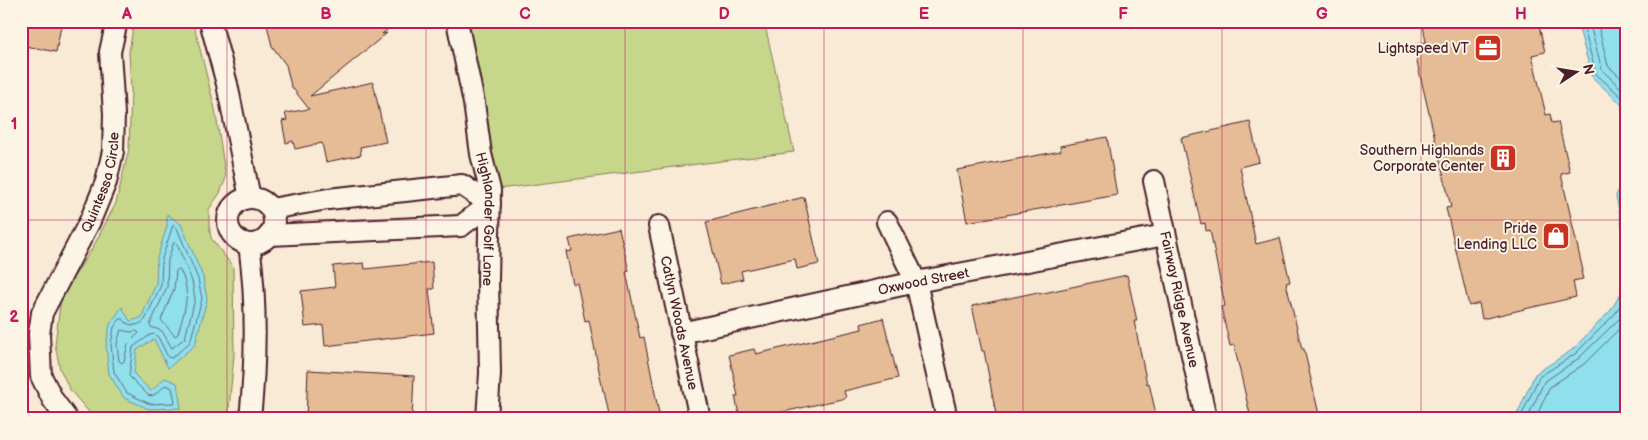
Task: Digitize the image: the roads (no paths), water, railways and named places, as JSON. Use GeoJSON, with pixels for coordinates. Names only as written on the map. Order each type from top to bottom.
{"type":"FeatureCollection","features":[{"type":"Feature","properties":{"kind":"street","name":"Quintessa Circle"},"geometry":{"type":"LineString","coordinates":[[67,419],[53,400],[42,376],[30,334],[90,221],[106,182],[113,151],[114,114],[110,52],[117,21]]}},
{"type":"Feature","properties":{"kind":"street"},"geometry":{"type":"LineString","coordinates":[[210,21],[227,84],[250,198]]}},
{"type":"Feature","properties":{"kind":"street","name":"Highlander Golf Lane"},"geometry":{"type":"LineString","coordinates":[[457,21],[474,103],[481,154],[490,190],[488,279],[490,373],[488,419]]}},
{"type":"Feature","properties":{"kind":"street","name":"Fairway Ridge Avenue"},"geometry":{"type":"LineString","coordinates":[[1154,181],[1206,419]]}},
{"type":"Feature","properties":{"kind":"street"},"geometry":{"type":"LineString","coordinates":[[270,235],[461,226],[490,204],[462,185],[351,197],[271,209]]}},
{"type":"Feature","properties":{"kind":"street"},"geometry":{"type":"LineString","coordinates":[[351,197],[354,230]]}},
{"type":"Feature","properties":{"kind":"street"},"geometry":{"type":"LineString","coordinates":[[250,198],[258,199],[271,209],[274,219],[273,228],[270,235],[264,240],[249,244],[234,238],[228,224],[228,216],[236,202],[250,198]]}},
{"type":"Feature","properties":{"kind":"street"},"geometry":{"type":"LineString","coordinates":[[887,222],[916,282],[947,419]]}},
{"type":"Feature","properties":{"kind":"street","name":"Catlyn Woods Avenue"},"geometry":{"type":"LineString","coordinates":[[659,226],[700,419]]}},
{"type":"Feature","properties":{"kind":"street","name":"Oxwood Street"},"geometry":{"type":"LineString","coordinates":[[681,333],[916,282],[1165,235]]}},
{"type":"Feature","properties":{"kind":"street"},"geometry":{"type":"LineString","coordinates":[[249,244],[255,335],[250,419]]}},
{"type":"Feature","properties":{"kind":"water"},"geometry":{"type":"Polygon","coordinates":[[[1577,21],[1627,21],[1627,120],[1621,104],[1592,77],[1577,21]]]}},
{"type":"Feature","properties":{"kind":"water"},"geometry":{"type":"Polygon","coordinates":[[[1627,170],[1627,252],[1616,196],[1627,170]]]}},
{"type":"Feature","properties":{"kind":"water"},"geometry":{"type":"Polygon","coordinates":[[[167,214],[181,224],[203,277],[207,299],[195,345],[168,368],[154,339],[137,350],[134,374],[151,391],[165,378],[177,383],[181,408],[149,409],[124,398],[109,374],[106,345],[110,324],[122,307],[130,321],[141,318],[156,284],[157,258],[167,226],[167,214]]]}},
{"type":"Feature","properties":{"kind":"water"},"geometry":{"type":"Polygon","coordinates":[[[1627,283],[1627,419],[1515,419],[1535,374],[1572,350],[1611,310],[1627,283]]]}},
{"type":"Feature","properties":{"kind":"place","name":"Lightspeed VT"},"geometry":{"type":"Point","coordinates":[1488,48]}},
{"type":"Feature","properties":{"kind":"place","name":"Southern Highlands Corporate Center"},"geometry":{"type":"Point","coordinates":[1503,158]}},
{"type":"Feature","properties":{"kind":"place","name":"Pride Lending LLC"},"geometry":{"type":"Point","coordinates":[1556,236]}}]}
